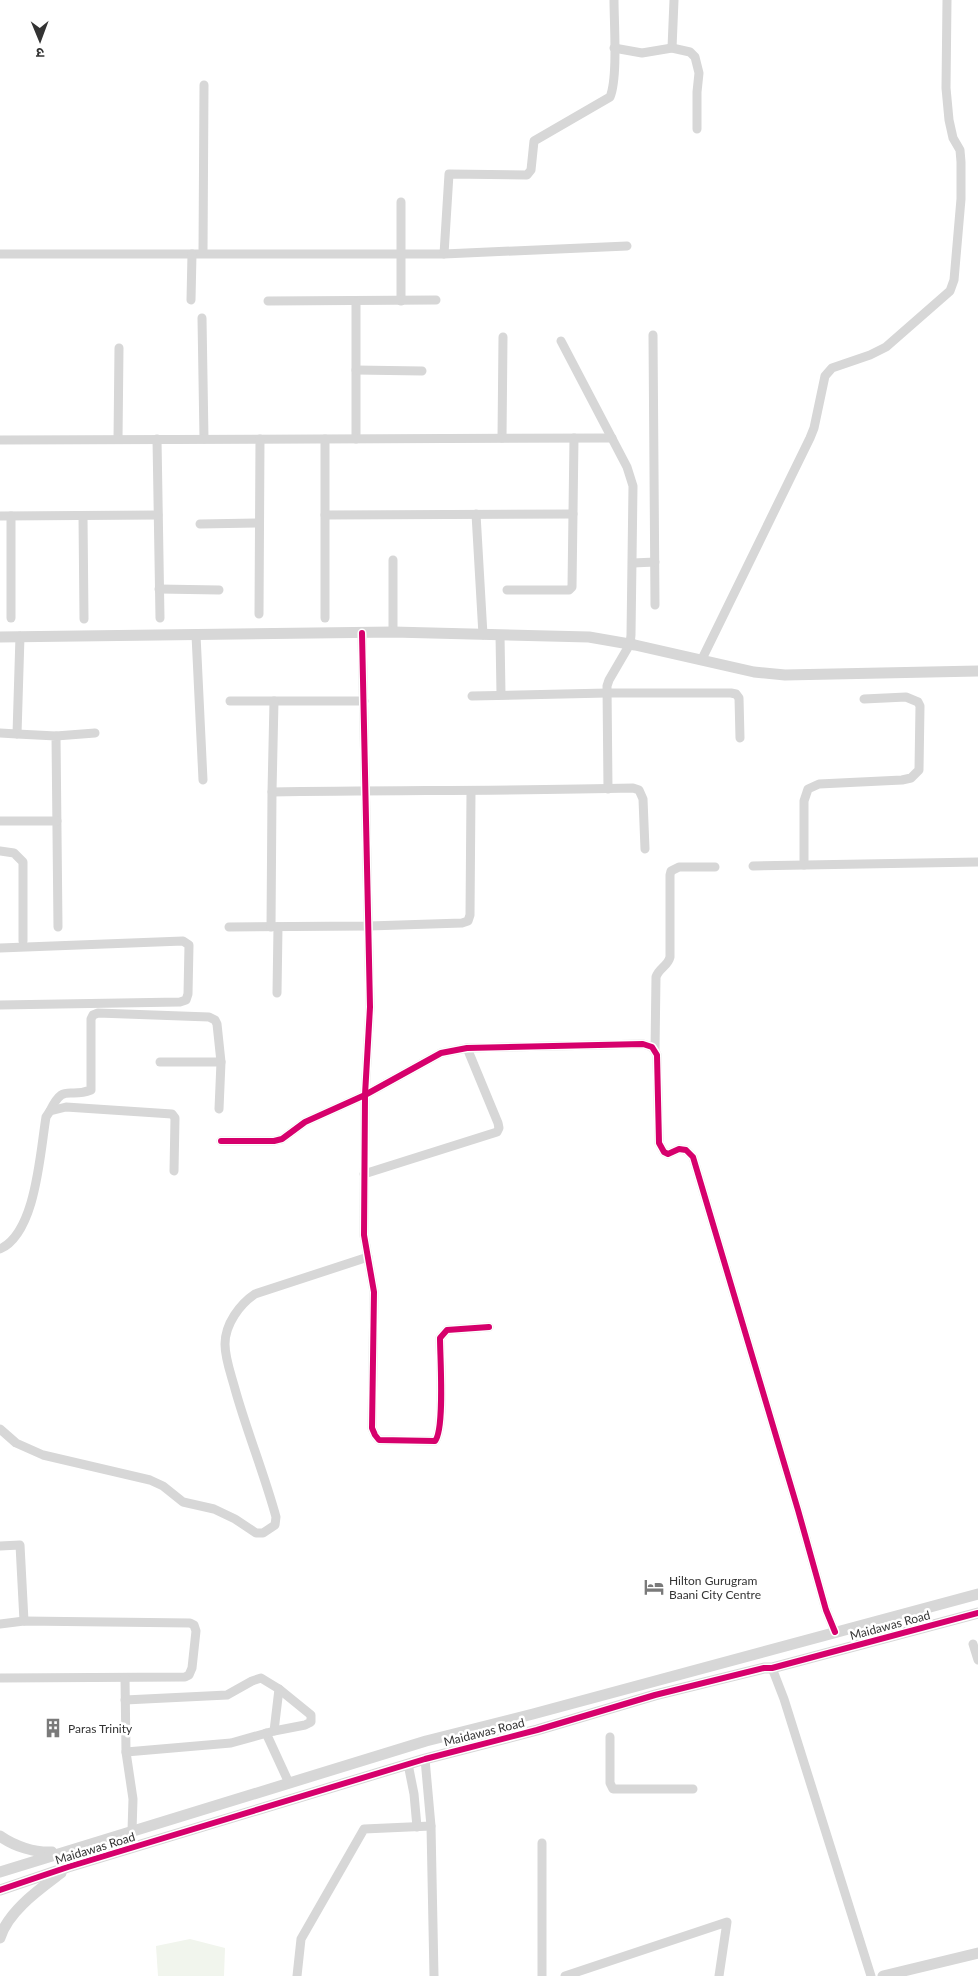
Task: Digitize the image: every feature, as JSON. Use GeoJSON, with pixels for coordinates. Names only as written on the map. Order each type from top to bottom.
{"type":"FeatureCollection","features":[{"type":"Feature","properties":{"kind":"street"},"geometry":{"type":"LineString","coordinates":[[444,254],[448,174],[526,175],[530,173],[534,141],[610,97],[613,90],[614,76],[614,0]]}},
{"type":"Feature","properties":{"kind":"street"},"geometry":{"type":"LineString","coordinates":[[672,48],[674,0]]}},
{"type":"Feature","properties":{"kind":"street"},"geometry":{"type":"LineString","coordinates":[[702,659],[810,438],[814,428],[825,376],[832,368],[870,355],[886,347],[950,291],[954,280],[961,199],[961,162],[960,150],[950,130],[948,120],[946,88],[947,0]]}},
{"type":"Feature","properties":{"kind":"street"},"geometry":{"type":"LineString","coordinates":[[614,48],[642,53],[672,48],[690,52],[697,63],[699,73],[697,129]]}},
{"type":"Feature","properties":{"kind":"street"},"geometry":{"type":"LineString","coordinates":[[203,254],[204,85]]}},
{"type":"Feature","properties":{"kind":"street"},"geometry":{"type":"LineString","coordinates":[[401,202],[401,301]]}},
{"type":"Feature","properties":{"kind":"street"},"geometry":{"type":"LineString","coordinates":[[0,254],[444,254],[626,246]]}},
{"type":"Feature","properties":{"kind":"street"},"geometry":{"type":"LineString","coordinates":[[191,300],[192,254]]}},
{"type":"Feature","properties":{"kind":"street"},"geometry":{"type":"LineString","coordinates":[[268,301],[356,302],[436,300]]}},
{"type":"Feature","properties":{"kind":"street"},"geometry":{"type":"LineString","coordinates":[[356,302],[356,439]]}},
{"type":"Feature","properties":{"kind":"street"},"geometry":{"type":"LineString","coordinates":[[202,318],[204,439]]}},
{"type":"Feature","properties":{"kind":"street"},"geometry":{"type":"LineString","coordinates":[[653,335],[655,605]]}},
{"type":"Feature","properties":{"kind":"street"},"geometry":{"type":"LineString","coordinates":[[502,438],[503,337]]}},
{"type":"Feature","properties":{"kind":"street"},"geometry":{"type":"LineString","coordinates":[[561,341],[631,476],[634,501],[630,644],[609,680],[607,693],[608,789]]}},
{"type":"Feature","properties":{"kind":"street"},"geometry":{"type":"LineString","coordinates":[[118,439],[119,348]]}},
{"type":"Feature","properties":{"kind":"street"},"geometry":{"type":"LineString","coordinates":[[356,370],[422,370]]}},
{"type":"Feature","properties":{"kind":"street"},"geometry":{"type":"LineString","coordinates":[[507,590],[569,590],[572,587],[574,438]]}},
{"type":"Feature","properties":{"kind":"street"},"geometry":{"type":"LineString","coordinates":[[0,440],[612,438]]}},
{"type":"Feature","properties":{"kind":"street"},"geometry":{"type":"LineString","coordinates":[[157,439],[160,618]]}},
{"type":"Feature","properties":{"kind":"street"},"geometry":{"type":"LineString","coordinates":[[259,614],[260,439]]}},
{"type":"Feature","properties":{"kind":"street"},"geometry":{"type":"LineString","coordinates":[[325,439],[326,618]]}},
{"type":"Feature","properties":{"kind":"street"},"geometry":{"type":"LineString","coordinates":[[476,514],[483,635]]}},
{"type":"Feature","properties":{"kind":"street"},"geometry":{"type":"LineString","coordinates":[[326,515],[573,514]]}},
{"type":"Feature","properties":{"kind":"street"},"geometry":{"type":"LineString","coordinates":[[0,516],[158,515]]}},
{"type":"Feature","properties":{"kind":"street"},"geometry":{"type":"LineString","coordinates":[[10,516],[11,618]]}},
{"type":"Feature","properties":{"kind":"street"},"geometry":{"type":"LineString","coordinates":[[83,516],[84,619]]}},
{"type":"Feature","properties":{"kind":"street"},"geometry":{"type":"LineString","coordinates":[[200,524],[259,523]]}},
{"type":"Feature","properties":{"kind":"street"},"geometry":{"type":"LineString","coordinates":[[393,560],[393,632]]}},
{"type":"Feature","properties":{"kind":"street"},"geometry":{"type":"LineString","coordinates":[[633,563],[655,562]]}},
{"type":"Feature","properties":{"kind":"street"},"geometry":{"type":"LineString","coordinates":[[159,589],[218,590]]}},
{"type":"Feature","properties":{"kind":"street"},"geometry":{"type":"LineString","coordinates":[[0,637],[393,632],[589,637],[702,659],[754,672],[785,675],[978,671]]}},
{"type":"Feature","properties":{"kind":"street"},"geometry":{"type":"LineString","coordinates":[[362,633],[370,926],[370,1007],[365,1095],[364,1235],[374,1292],[372,1428],[379,1440],[435,1441],[438,1437],[441,1418],[440,1338],[446,1330],[488,1327]]}},
{"type":"Feature","properties":{"kind":"street"},"geometry":{"type":"LineString","coordinates":[[196,635],[204,780]]}},
{"type":"Feature","properties":{"kind":"street"},"geometry":{"type":"LineString","coordinates":[[500,635],[501,694]]}},
{"type":"Feature","properties":{"kind":"street"},"geometry":{"type":"LineString","coordinates":[[17,734],[20,636]]}},
{"type":"Feature","properties":{"kind":"street"},"geometry":{"type":"LineString","coordinates":[[472,696],[607,693],[736,694],[740,703],[740,738]]}},
{"type":"Feature","properties":{"kind":"street"},"geometry":{"type":"LineString","coordinates":[[804,866],[804,801],[808,789],[819,784],[902,780],[911,778],[918,770],[920,706],[918,702],[906,697],[864,699]]}},
{"type":"Feature","properties":{"kind":"street"},"geometry":{"type":"LineString","coordinates":[[274,701],[272,792],[277,993]]}},
{"type":"Feature","properties":{"kind":"street"},"geometry":{"type":"LineString","coordinates":[[230,702],[364,701]]}},
{"type":"Feature","properties":{"kind":"street"},"geometry":{"type":"LineString","coordinates":[[0,734],[56,736],[95,734]]}},
{"type":"Feature","properties":{"kind":"street"},"geometry":{"type":"LineString","coordinates":[[56,736],[58,927]]}},
{"type":"Feature","properties":{"kind":"street"},"geometry":{"type":"LineString","coordinates":[[272,792],[366,790],[471,792],[633,788],[642,793],[645,848]]}},
{"type":"Feature","properties":{"kind":"street"},"geometry":{"type":"LineString","coordinates":[[229,927],[370,926],[462,923],[468,920],[470,915],[471,792]]}},
{"type":"Feature","properties":{"kind":"street"},"geometry":{"type":"LineString","coordinates":[[0,821],[57,821]]}},
{"type":"Feature","properties":{"kind":"street"},"geometry":{"type":"LineString","coordinates":[[0,851],[14,853],[23,862],[23,941]]}},
{"type":"Feature","properties":{"kind":"street"},"geometry":{"type":"LineString","coordinates":[[753,866],[978,862]]}},
{"type":"Feature","properties":{"kind":"street"},"geometry":{"type":"LineString","coordinates":[[715,867],[679,867],[671,871],[670,875],[670,957],[669,962],[661,968],[656,977],[655,1051],[659,1143],[664,1152],[668,1154],[679,1149],[691,1152],[693,1156],[826,1610],[835,1632]]}},
{"type":"Feature","properties":{"kind":"street"},"geometry":{"type":"LineString","coordinates":[[0,948],[183,941],[189,945],[188,994],[186,1000],[180,1002],[0,1005]]}},
{"type":"Feature","properties":{"kind":"street"},"geometry":{"type":"LineString","coordinates":[[0,1250],[14,1239],[26,1218],[34,1197],[46,1117],[56,1097],[61,1094],[91,1090],[91,1019],[93,1015],[98,1013],[209,1017],[215,1020],[217,1024],[220,1062],[219,1109]]}},
{"type":"Feature","properties":{"kind":"street"},"geometry":{"type":"LineString","coordinates":[[221,1141],[274,1141],[282,1139],[305,1122],[365,1095],[441,1053],[467,1048],[644,1044],[649,1045],[655,1051]]}},
{"type":"Feature","properties":{"kind":"street"},"geometry":{"type":"LineString","coordinates":[[364,1174],[497,1132],[499,1128],[498,1123],[467,1048]]}},
{"type":"Feature","properties":{"kind":"street"},"geometry":{"type":"LineString","coordinates":[[160,1062],[220,1062]]}},
{"type":"Feature","properties":{"kind":"street"},"geometry":{"type":"LineString","coordinates":[[50,1112],[66,1107],[172,1114],[175,1118],[174,1171]]}},
{"type":"Feature","properties":{"kind":"street"},"geometry":{"type":"LineString","coordinates":[[0,1429],[16,1443],[43,1455],[150,1480],[163,1486],[186,1504],[214,1509],[235,1518],[256,1533],[270,1530],[276,1525],[276,1517],[246,1429],[227,1359],[226,1337],[240,1305],[255,1294],[368,1257]]}},
{"type":"Feature","properties":{"kind":"street"},"geometry":{"type":"LineString","coordinates":[[0,1546],[20,1545],[24,1621]]}},
{"type":"Feature","properties":{"kind":"street","name":"Maidawas Road"},"geometry":{"type":"LineString","coordinates":[[0,1872],[426,1740],[533,1714],[649,1681],[978,1594]]}},
{"type":"Feature","properties":{"kind":"street","name":"Maidawas Road"},"geometry":{"type":"LineString","coordinates":[[0,1890],[68,1867],[425,1759],[537,1730],[655,1696],[764,1668],[772,1668],[978,1613]]}},
{"type":"Feature","properties":{"kind":"street"},"geometry":{"type":"LineString","coordinates":[[0,1624],[24,1621],[190,1623],[196,1631],[192,1668],[189,1675],[125,1678],[0,1678]]}},
{"type":"Feature","properties":{"kind":"street"},"geometry":{"type":"LineString","coordinates":[[973,1644],[978,1660]]}},
{"type":"Feature","properties":{"kind":"street"},"geometry":{"type":"LineString","coordinates":[[772,1668],[784,1699],[871,1976]]}},
{"type":"Feature","properties":{"kind":"street"},"geometry":{"type":"LineString","coordinates":[[125,1678],[126,1752],[133,1799],[132,1831]]}},
{"type":"Feature","properties":{"kind":"street"},"geometry":{"type":"LineString","coordinates":[[125,1700],[227,1696],[252,1681],[261,1678],[279,1689],[311,1715],[311,1722],[305,1726],[270,1732],[231,1743],[126,1752]]}},
{"type":"Feature","properties":{"kind":"street"},"geometry":{"type":"LineString","coordinates":[[649,1681],[655,1696]]}},
{"type":"Feature","properties":{"kind":"street"},"geometry":{"type":"LineString","coordinates":[[279,1689],[270,1732],[289,1783]]}},
{"type":"Feature","properties":{"kind":"street"},"geometry":{"type":"LineString","coordinates":[[610,1737],[610,1782],[613,1789],[693,1789]]}},
{"type":"Feature","properties":{"kind":"street"},"geometry":{"type":"LineString","coordinates":[[425,1759],[431,1826],[434,1976]]}},
{"type":"Feature","properties":{"kind":"street"},"geometry":{"type":"LineString","coordinates":[[408,1764],[414,1794],[417,1827]]}},
{"type":"Feature","properties":{"kind":"street"},"geometry":{"type":"LineString","coordinates":[[297,1976],[301,1939],[364,1829],[431,1826]]}},
{"type":"Feature","properties":{"kind":"street"},"geometry":{"type":"LineString","coordinates":[[0,1836],[40,1853],[66,1851]]}},
{"type":"Feature","properties":{"kind":"street"},"geometry":{"type":"LineString","coordinates":[[542,1843],[542,1976]]}},
{"type":"Feature","properties":{"kind":"street"},"geometry":{"type":"LineString","coordinates":[[0,1938],[12,1918],[25,1902],[68,1867]]}},
{"type":"Feature","properties":{"kind":"street"},"geometry":{"type":"LineString","coordinates":[[565,1976],[727,1922],[719,1976]]}},
{"type":"Feature","properties":{"kind":"street"},"geometry":{"type":"LineString","coordinates":[[883,1976],[978,1953]]}},
{"type":"Feature","properties":{"kind":"shaded area"},"geometry":{"type":"Polygon","coordinates":[[[190,1939],[225,1948],[224,1976],[158,1976],[156,1946],[190,1939]]]}},
{"type":"Feature","properties":{"kind":"cycle path"},"geometry":{"type":"LineString","coordinates":[[362,633],[370,1007],[365,1095],[364,1235],[374,1292],[372,1428],[379,1440],[435,1441],[438,1434],[441,1408],[440,1338],[447,1330],[489,1327]]}},
{"type":"Feature","properties":{"kind":"cycle path"},"geometry":{"type":"LineString","coordinates":[[221,1141],[274,1141],[282,1139],[305,1122],[365,1095],[441,1053],[467,1048],[643,1044],[652,1047],[657,1055],[659,1143],[664,1152],[668,1154],[679,1149],[686,1150],[693,1157],[826,1610],[835,1632]]}},
{"type":"Feature","properties":{"kind":"cycle path"},"geometry":{"type":"LineString","coordinates":[[0,1890],[68,1867],[425,1759],[537,1730],[655,1695],[764,1668],[772,1668],[978,1613]]}},
{"type":"Feature","properties":{"kind":"place","name":"Hilton Gurugram Baani City Centre"},"geometry":{"type":"Point","coordinates":[654,1587]}},
{"type":"Feature","properties":{"kind":"place","name":"Paras Trinity"},"geometry":{"type":"Point","coordinates":[53,1728]}}]}
